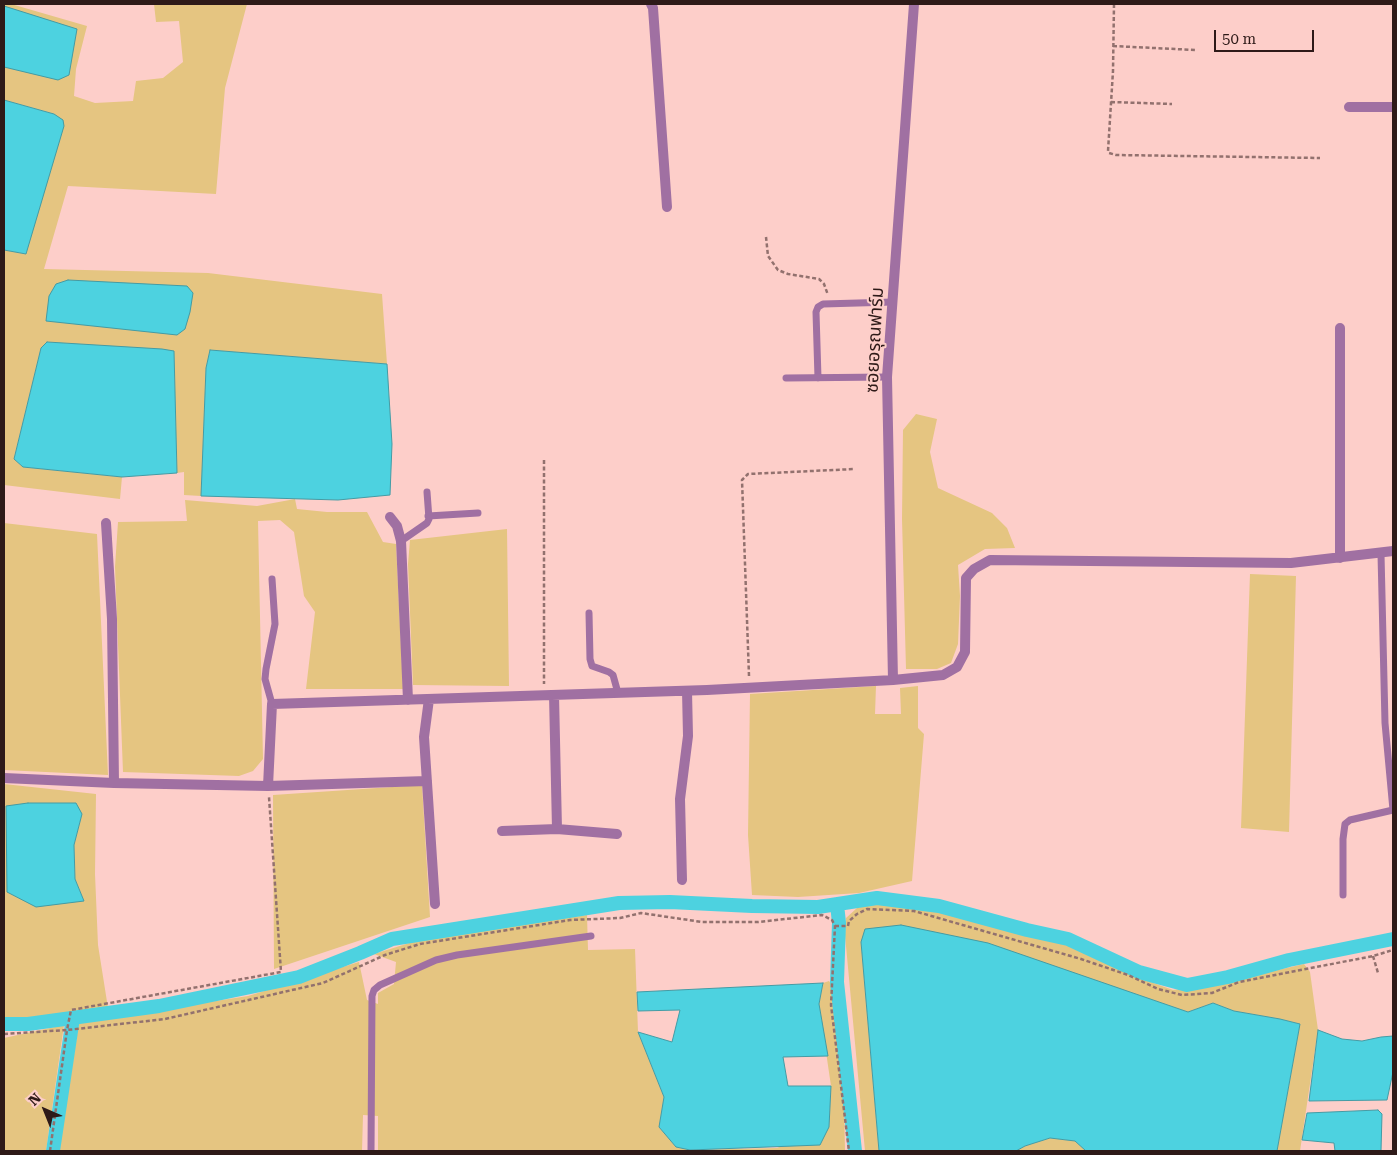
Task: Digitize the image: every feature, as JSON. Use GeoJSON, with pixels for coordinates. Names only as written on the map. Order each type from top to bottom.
{"type":"FeatureCollection","features":[{"type":"Feature","properties":{"kind":"street"},"geometry":{"type":"LineString","coordinates":[[651,4],[653,8],[667,207]]}},
{"type":"Feature","properties":{"kind":"street","name":"ซอยอรุณฟาร์ม"},"geometry":{"type":"LineString","coordinates":[[893,680],[887,377],[914,4]]}},
{"type":"Feature","properties":{"kind":"street"},"geometry":{"type":"LineString","coordinates":[[1349,107],[1393,107]]}},
{"type":"Feature","properties":{"kind":"street"},"geometry":{"type":"LineString","coordinates":[[1340,328],[1340,558]]}},
{"type":"Feature","properties":{"kind":"street"},"geometry":{"type":"LineString","coordinates":[[390,517],[396,526],[401,540],[408,700]]}},
{"type":"Feature","properties":{"kind":"street"},"geometry":{"type":"LineString","coordinates":[[106,523],[112,619],[114,783]]}},
{"type":"Feature","properties":{"kind":"street"},"geometry":{"type":"LineString","coordinates":[[268,786],[272,704],[688,691],[893,680],[943,675],[957,667],[965,652],[966,578],[974,569],[990,560],[1291,564],[1393,551]]}},
{"type":"Feature","properties":{"kind":"street"},"geometry":{"type":"LineString","coordinates":[[682,880],[680,799],[688,736],[688,691]]}},
{"type":"Feature","properties":{"kind":"street"},"geometry":{"type":"LineString","coordinates":[[549,695],[557,829]]}},
{"type":"Feature","properties":{"kind":"street"},"geometry":{"type":"LineString","coordinates":[[429,699],[424,737],[435,904]]}},
{"type":"Feature","properties":{"kind":"street"},"geometry":{"type":"LineString","coordinates":[[4,778],[114,783],[268,786],[427,781]]}},
{"type":"Feature","properties":{"kind":"street"},"geometry":{"type":"LineString","coordinates":[[502,832],[557,829],[617,834]]}},
{"type":"Feature","properties":{"kind":"lane"},"geometry":{"type":"LineString","coordinates":[[818,378],[816,312],[818,307],[823,304],[893,302]]}},
{"type":"Feature","properties":{"kind":"lane"},"geometry":{"type":"LineString","coordinates":[[786,378],[887,377]]}},
{"type":"Feature","properties":{"kind":"lane"},"geometry":{"type":"LineString","coordinates":[[401,540],[427,523],[427,492]]}},
{"type":"Feature","properties":{"kind":"lane"},"geometry":{"type":"LineString","coordinates":[[428,516],[478,513]]}},
{"type":"Feature","properties":{"kind":"lane"},"geometry":{"type":"LineString","coordinates":[[1343,895],[1343,831],[1345,824],[1350,820],[1393,811],[1385,723],[1381,554]]}},
{"type":"Feature","properties":{"kind":"lane"},"geometry":{"type":"LineString","coordinates":[[272,579],[275,624],[266,669],[266,679],[272,704]]}},
{"type":"Feature","properties":{"kind":"lane"},"geometry":{"type":"LineString","coordinates":[[589,613],[590,659],[592,666],[613,675],[618,693]]}},
{"type":"Feature","properties":{"kind":"lane"},"geometry":{"type":"LineString","coordinates":[[371,1151],[372,996],[374,990],[380,985],[436,960],[457,954],[591,936]]}},
{"type":"Feature","properties":{"kind":"path"},"geometry":{"type":"LineString","coordinates":[[1114,4],[1114,46],[1108,151],[1112,155],[1320,158]]}},
{"type":"Feature","properties":{"kind":"path"},"geometry":{"type":"LineString","coordinates":[[1114,46],[1195,50]]}},
{"type":"Feature","properties":{"kind":"path"},"geometry":{"type":"LineString","coordinates":[[1111,102],[1172,104]]}},
{"type":"Feature","properties":{"kind":"path"},"geometry":{"type":"LineString","coordinates":[[766,237],[768,256],[772,264],[778,270],[788,274],[819,278],[828,292],[830,304]]}},
{"type":"Feature","properties":{"kind":"path"},"geometry":{"type":"LineString","coordinates":[[544,460],[549,695]]}},
{"type":"Feature","properties":{"kind":"path"},"geometry":{"type":"LineString","coordinates":[[749,688],[742,480],[748,474],[855,469]]}},
{"type":"Feature","properties":{"kind":"path"},"geometry":{"type":"LineString","coordinates":[[50,1151],[71,1010],[281,972],[268,786]]}},
{"type":"Feature","properties":{"kind":"path"},"geometry":{"type":"LineString","coordinates":[[835,926],[848,926],[849,921],[857,914],[867,910],[914,911],[1081,960],[1128,975],[1158,990],[1182,995],[1212,993],[1239,982],[1372,956],[1393,950]]}},
{"type":"Feature","properties":{"kind":"path"},"geometry":{"type":"LineString","coordinates":[[4,1034],[67,1030],[164,1019],[323,984],[385,955],[420,944],[570,920],[620,918],[641,913],[702,922],[758,922],[822,915],[832,920],[835,926],[831,1005],[849,1151]]}},
{"type":"Feature","properties":{"kind":"path"},"geometry":{"type":"LineString","coordinates":[[1372,956],[1378,973]]}},
{"type":"Feature","properties":{"kind":"shaded area"},"geometry":{"type":"Polygon","coordinates":[[[4,4],[11,4],[87,26],[76,69],[74,96],[95,103],[133,101],[136,81],[163,78],[183,62],[179,21],[156,22],[154,4],[247,4],[225,88],[216,194],[68,186],[44,269],[208,273],[382,294],[387,364],[210,350],[206,368],[201,496],[184,495],[184,472],[177,473],[174,352],[47,342],[41,348],[14,459],[23,467],[122,477],[120,499],[4,485],[4,250],[26,254],[54,114],[4,100],[4,4]]]}},
{"type":"Feature","properties":{"kind":"shaded area"},"geometry":{"type":"Polygon","coordinates":[[[916,414],[937,419],[930,452],[938,488],[992,513],[1007,528],[1015,548],[985,549],[958,565],[960,596],[958,644],[951,663],[937,669],[906,669],[902,519],[903,430],[916,414]]]}},
{"type":"Feature","properties":{"kind":"shaded area"},"geometry":{"type":"Polygon","coordinates":[[[295,499],[297,509],[327,512],[367,512],[383,542],[396,544],[403,689],[306,689],[315,612],[304,596],[294,532],[280,520],[258,521],[263,759],[253,771],[239,776],[123,772],[115,567],[118,522],[187,521],[185,500],[257,506],[295,499]]]}},
{"type":"Feature","properties":{"kind":"shaded area"},"geometry":{"type":"Polygon","coordinates":[[[4,523],[97,534],[108,775],[4,770],[4,523]]]}},
{"type":"Feature","properties":{"kind":"shaded area"},"geometry":{"type":"Polygon","coordinates":[[[507,529],[509,686],[413,685],[408,564],[410,540],[507,529]]]}},
{"type":"Feature","properties":{"kind":"shaded area"},"geometry":{"type":"Polygon","coordinates":[[[1250,574],[1296,576],[1289,832],[1241,828],[1250,574]]]}},
{"type":"Feature","properties":{"kind":"shaded area"},"geometry":{"type":"Polygon","coordinates":[[[876,686],[875,714],[901,714],[900,688],[918,686],[918,728],[924,734],[912,881],[859,893],[798,897],[752,895],[748,835],[750,694],[876,686]]]}},
{"type":"Feature","properties":{"kind":"shaded area"},"geometry":{"type":"Polygon","coordinates":[[[4,784],[96,794],[95,874],[98,945],[108,1008],[4,1025],[4,784]],[[28,803],[84,901],[75,879],[74,845],[82,814],[28,803]]]}},
{"type":"Feature","properties":{"kind":"shaded area"},"geometry":{"type":"Polygon","coordinates":[[[422,785],[430,917],[274,969],[273,795],[422,785]]]}},
{"type":"Feature","properties":{"kind":"shaded area"},"geometry":{"type":"Polygon","coordinates":[[[875,903],[917,906],[1085,950],[1148,981],[1173,990],[1213,985],[1304,964],[1310,972],[1318,1030],[1300,1151],[1277,1151],[1300,1024],[1234,1011],[1213,1003],[1188,1012],[1132,993],[861,942],[879,1151],[865,1151],[845,935],[846,918],[857,908],[875,903]]]}},
{"type":"Feature","properties":{"kind":"shaded area"},"geometry":{"type":"Polygon","coordinates":[[[587,915],[588,950],[635,949],[638,1032],[664,1097],[659,1127],[676,1147],[690,1150],[777,1148],[829,1127],[831,1086],[819,1004],[823,983],[829,981],[835,990],[843,1059],[845,1151],[378,1151],[378,1116],[363,1115],[362,1151],[59,1151],[79,1022],[248,996],[359,962],[367,1000],[378,1004],[378,993],[394,984],[396,962],[374,954],[419,940],[587,915]]]}},
{"type":"Feature","properties":{"kind":"shaded area"},"geometry":{"type":"Polygon","coordinates":[[[64,1025],[46,1151],[4,1151],[4,1038],[64,1025]]]}},
{"type":"Feature","properties":{"kind":"shaded area"},"geometry":{"type":"Polygon","coordinates":[[[1050,1138],[1075,1141],[1086,1151],[1016,1151],[1050,1138]]]}},
{"type":"Feature","properties":{"kind":"water"},"geometry":{"type":"Polygon","coordinates":[[[4,6],[77,29],[69,75],[58,80],[4,67],[4,6]]]}},
{"type":"Feature","properties":{"kind":"water"},"geometry":{"type":"Polygon","coordinates":[[[4,100],[54,114],[63,120],[64,126],[26,254],[4,250],[4,100]]]}},
{"type":"Feature","properties":{"kind":"water"},"geometry":{"type":"Polygon","coordinates":[[[68,280],[187,286],[193,293],[185,329],[177,335],[46,321],[49,296],[56,284],[68,280]]]}},
{"type":"Feature","properties":{"kind":"water"},"geometry":{"type":"Polygon","coordinates":[[[47,342],[174,351],[177,473],[122,477],[23,467],[14,459],[41,348],[47,342]]]}},
{"type":"Feature","properties":{"kind":"water"},"geometry":{"type":"Polygon","coordinates":[[[210,350],[387,364],[392,444],[390,495],[338,500],[201,496],[206,368],[210,350]]]}},
{"type":"Feature","properties":{"kind":"water"},"geometry":{"type":"Polygon","coordinates":[[[28,803],[76,803],[82,814],[74,845],[75,879],[84,901],[36,907],[7,892],[6,806],[28,803]]]}},
{"type":"Feature","properties":{"kind":"water"},"geometry":{"type":"Polygon","coordinates":[[[901,925],[988,943],[1188,1012],[1213,1003],[1234,1011],[1300,1024],[1277,1151],[1086,1151],[1075,1141],[1050,1138],[1016,1151],[879,1151],[861,942],[865,929],[901,925]]]}},
{"type":"Feature","properties":{"kind":"water"},"geometry":{"type":"Polygon","coordinates":[[[823,983],[819,1004],[828,1056],[783,1057],[788,1086],[831,1086],[829,1127],[820,1145],[690,1150],[676,1147],[659,1127],[664,1097],[638,1032],[672,1042],[680,1010],[638,1011],[637,992],[823,983]]]}},
{"type":"Feature","properties":{"kind":"water"},"geometry":{"type":"Polygon","coordinates":[[[1318,1030],[1342,1039],[1362,1041],[1393,1036],[1393,1072],[1387,1100],[1309,1101],[1318,1030]]]}},
{"type":"Feature","properties":{"kind":"water"},"geometry":{"type":"Polygon","coordinates":[[[1378,1110],[1382,1114],[1381,1151],[1335,1151],[1334,1143],[1302,1140],[1307,1113],[1378,1110]]]}},
{"type":"Feature","properties":{"kind":"waterway"},"geometry":{"type":"LineString","coordinates":[[4,1024],[28,1024],[159,1006],[299,977],[392,939],[619,903],[670,902],[818,907],[877,898],[939,906],[1068,939],[1139,972],[1187,985],[1228,977],[1289,960],[1393,939]]}},
{"type":"Feature","properties":{"kind":"waterway"},"geometry":{"type":"LineString","coordinates":[[837,904],[839,923],[837,982],[855,1151]]}},
{"type":"Feature","properties":{"kind":"waterway"},"geometry":{"type":"LineString","coordinates":[[53,1151],[73,1018]]}}]}
